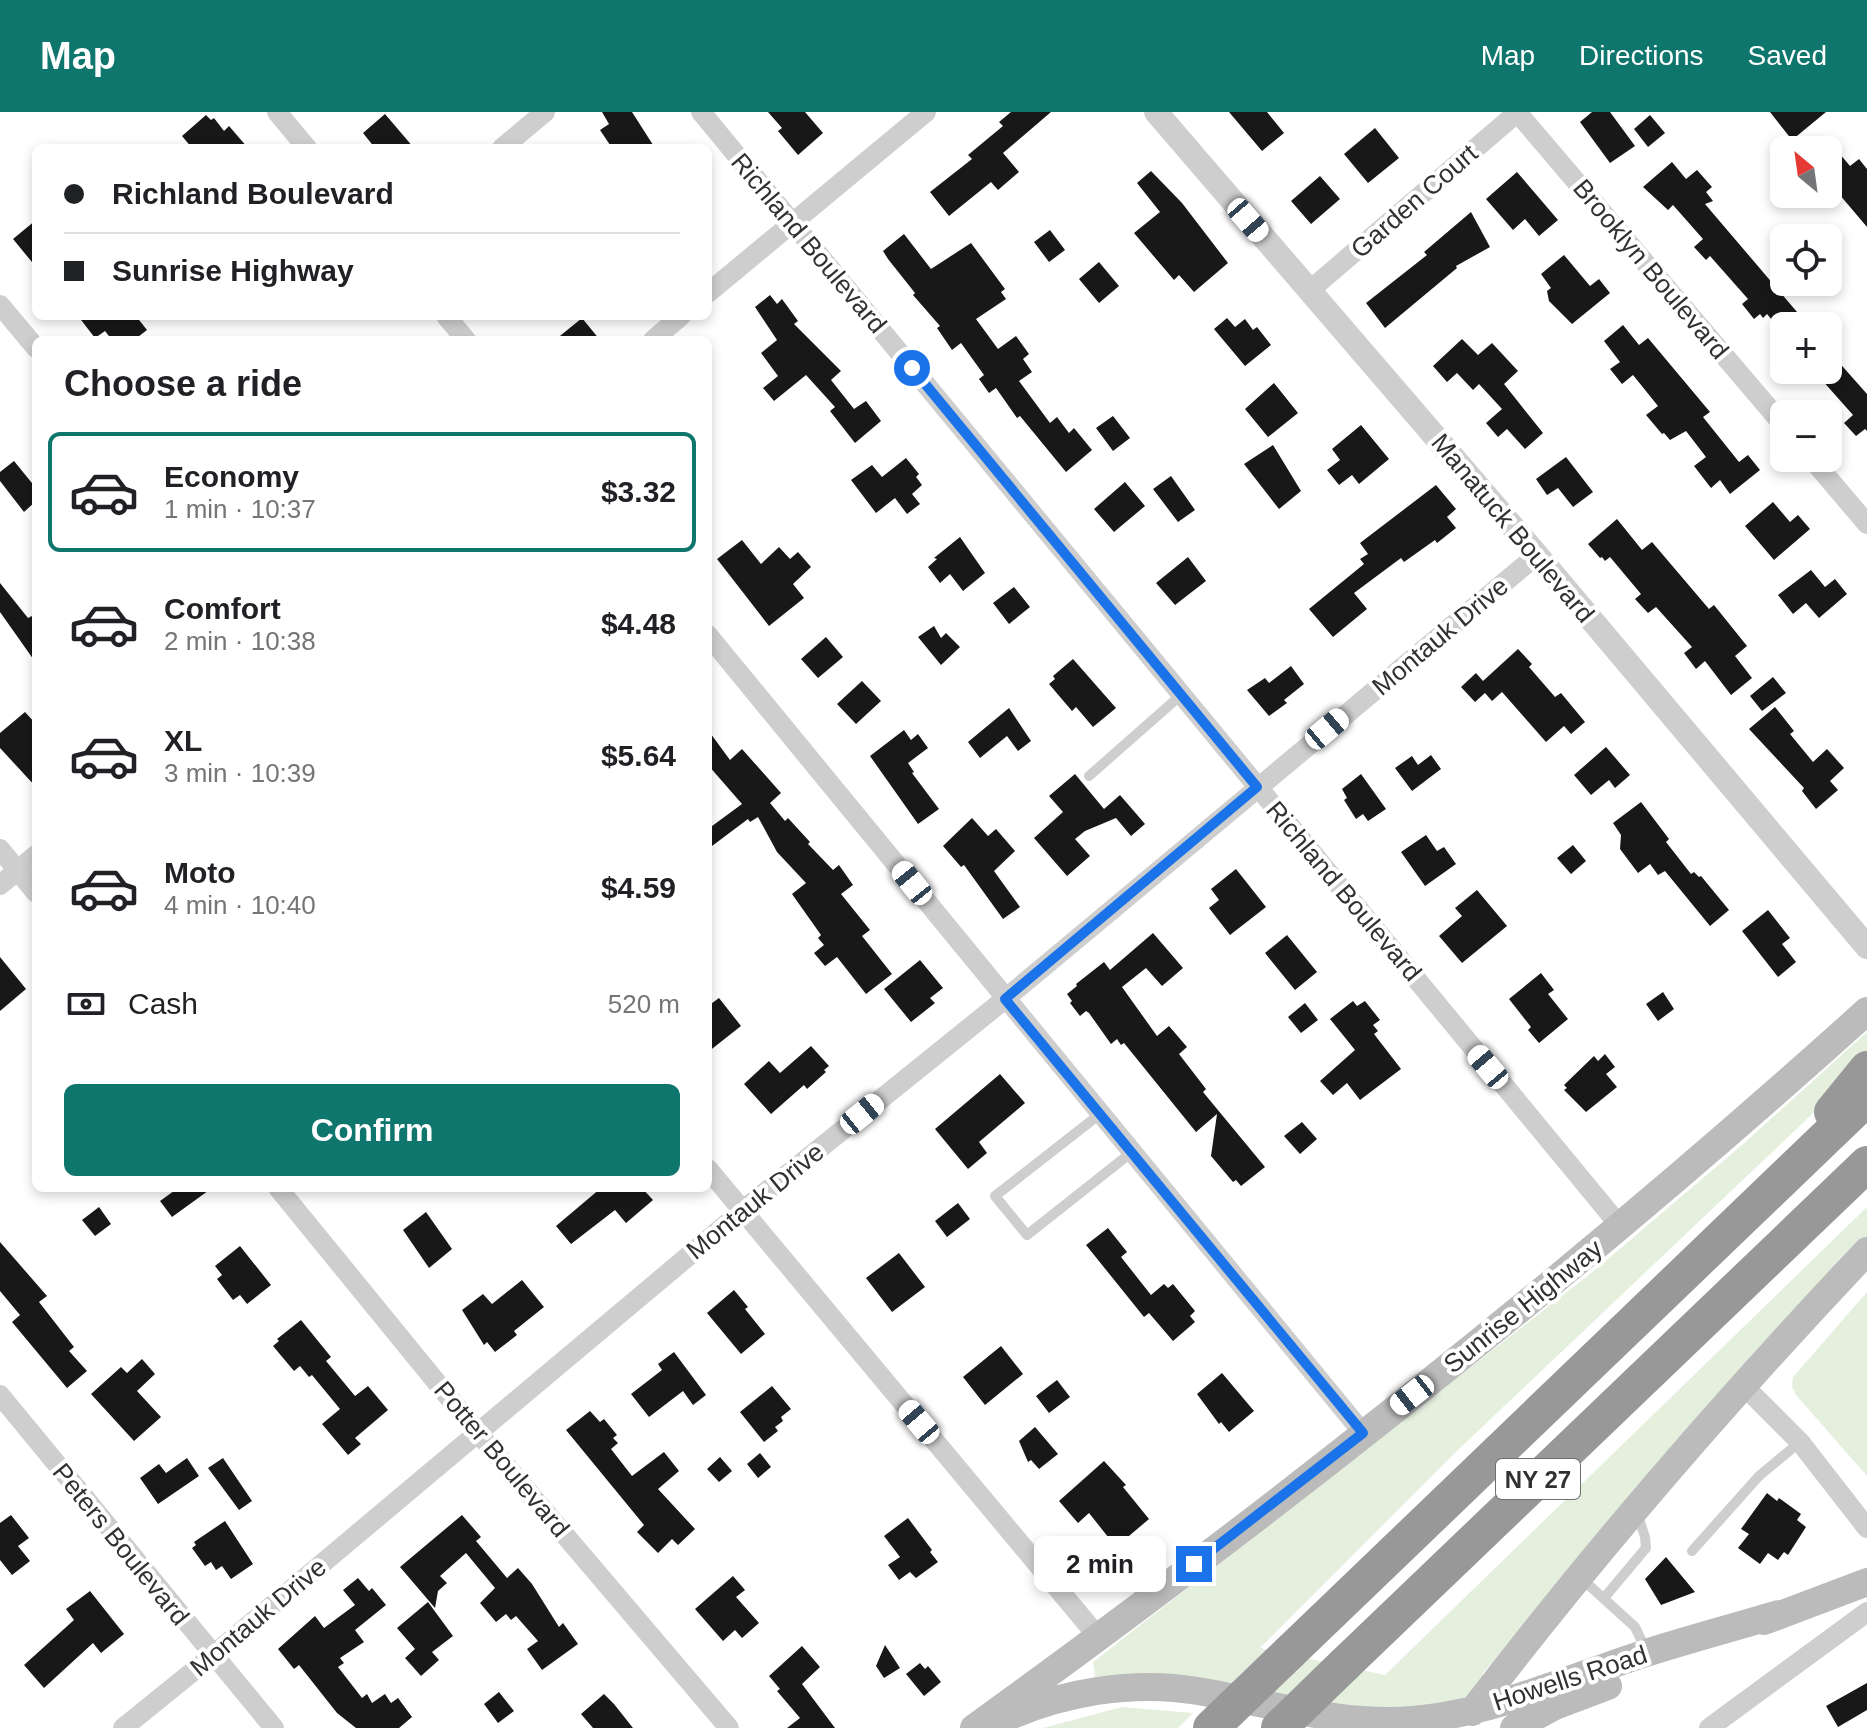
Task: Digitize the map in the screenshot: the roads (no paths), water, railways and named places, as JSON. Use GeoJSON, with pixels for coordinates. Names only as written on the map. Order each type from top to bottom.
{"type":"FeatureCollection","features":[{"type":"Feature","properties":{"kind":"highway"},"geometry":{"type":"LineString","coordinates":[[1761,1200],[1867,1069]]}},
{"type":"Feature","properties":{"kind":"highway","name":"NY 27"},"geometry":{"type":"LineString","coordinates":[[1211,1728],[1867,1098]]}},
{"type":"Feature","properties":{"kind":"highway","name":"NY 27"},"geometry":{"type":"LineString","coordinates":[[1270,1717],[1345,1664],[1867,1164]]}},
{"type":"Feature","properties":{"kind":"highway"},"geometry":{"type":"LineString","coordinates":[[1732,1294],[1867,1181]]}},
{"type":"Feature","properties":{"kind":"main road","name":"Sunrise Highway"},"geometry":{"type":"LineString","coordinates":[[974,1728],[1099,1638],[1363,1433],[1620,1226],[1867,1011]]}},
{"type":"Feature","properties":{"kind":"main road"},"geometry":{"type":"LineString","coordinates":[[1467,1718],[1580,1577],[1743,1385],[1867,1251]]}},
{"type":"Feature","properties":{"kind":"main road","name":"Howells Road"},"geometry":{"type":"LineString","coordinates":[[1514,1728],[1555,1706],[1653,1669],[1779,1614],[1867,1582]]}},
{"type":"Feature","properties":{"kind":"main road","name":"Howells Road"},"geometry":{"type":"LineString","coordinates":[[983,1728],[1056,1700],[1124,1688],[1182,1689],[1270,1717],[1394,1721],[1467,1718],[1647,1652],[1779,1614]]}},
{"type":"Feature","properties":{"kind":"main road"},"geometry":{"type":"LineString","coordinates":[[1270,1717],[1294,1728]]}},
{"type":"Feature","properties":{"kind":"street"},"geometry":{"type":"LineString","coordinates":[[277,112],[304,144]]}},
{"type":"Feature","properties":{"kind":"street"},"geometry":{"type":"LineString","coordinates":[[507,144],[545,112]]}},
{"type":"Feature","properties":{"kind":"street","name":"Richland Boulevard"},"geometry":{"type":"LineString","coordinates":[[701,112],[1620,1226]]}},
{"type":"Feature","properties":{"kind":"street"},"geometry":{"type":"LineString","coordinates":[[712,290],[926,112]]}},
{"type":"Feature","properties":{"kind":"street","name":"Manatuck Boulevard"},"geometry":{"type":"LineString","coordinates":[[1156,112],[1537,555],[1867,947]]}},
{"type":"Feature","properties":{"kind":"street","name":"Garden Court"},"geometry":{"type":"LineString","coordinates":[[1309,291],[1518,112]]}},
{"type":"Feature","properties":{"kind":"street","name":"Brooklyn Boulevard"},"geometry":{"type":"LineString","coordinates":[[1518,112],[1770,409]]}},
{"type":"Feature","properties":{"kind":"street"},"geometry":{"type":"LineString","coordinates":[[0,305],[32,343]]}},
{"type":"Feature","properties":{"kind":"street"},"geometry":{"type":"LineString","coordinates":[[449,320],[463,336]]}},
{"type":"Feature","properties":{"kind":"street"},"geometry":{"type":"LineString","coordinates":[[658,336],[676,320]]}},
{"type":"Feature","properties":{"kind":"street"},"geometry":{"type":"LineString","coordinates":[[1823,472],[1867,524]]}},
{"type":"Feature","properties":{"kind":"street","name":"Montauk Drive"},"geometry":{"type":"LineString","coordinates":[[123,1728],[742,1211],[1005,999],[1537,555]]}},
{"type":"Feature","properties":{"kind":"street"},"geometry":{"type":"LineString","coordinates":[[712,640],[1363,1433]]}},
{"type":"Feature","properties":{"kind":"street"},"geometry":{"type":"LineString","coordinates":[[0,849],[32,888]]}},
{"type":"Feature","properties":{"kind":"street"},"geometry":{"type":"LineString","coordinates":[[0,885],[32,859]]}},
{"type":"Feature","properties":{"kind":"street"},"geometry":{"type":"LineString","coordinates":[[712,1174],[1099,1638]]}},
{"type":"Feature","properties":{"kind":"street","name":"Potter Boulevard"},"geometry":{"type":"LineString","coordinates":[[281,1192],[478,1433],[729,1728]]}},
{"type":"Feature","properties":{"kind":"street"},"geometry":{"type":"LineString","coordinates":[[1743,1385],[1800,1442],[1867,1528]]}},
{"type":"Feature","properties":{"kind":"street","name":"Peters Boulevard"},"geometry":{"type":"LineString","coordinates":[[0,1395],[274,1728]]}},
{"type":"Feature","properties":{"kind":"street"},"geometry":{"type":"LineString","coordinates":[[1709,1728],[1867,1612]]}},
{"type":"Feature","properties":{"kind":"lane"},"geometry":{"type":"LineString","coordinates":[[1089,776],[1181,695]]}},
{"type":"Feature","properties":{"kind":"lane"},"geometry":{"type":"LineString","coordinates":[[1100,1114],[995,1196],[1027,1235],[1132,1152]]}},
{"type":"Feature","properties":{"kind":"lane"},"geometry":{"type":"LineString","coordinates":[[1692,1551],[1759,1476],[1800,1442]]}},
{"type":"Feature","properties":{"kind":"lane"},"geometry":{"type":"LineString","coordinates":[[1604,1598],[1646,1548],[1636,1510]]}},
{"type":"Feature","properties":{"kind":"lane"},"geometry":{"type":"LineString","coordinates":[[1580,1577],[1635,1627],[1647,1652]]}}]}
